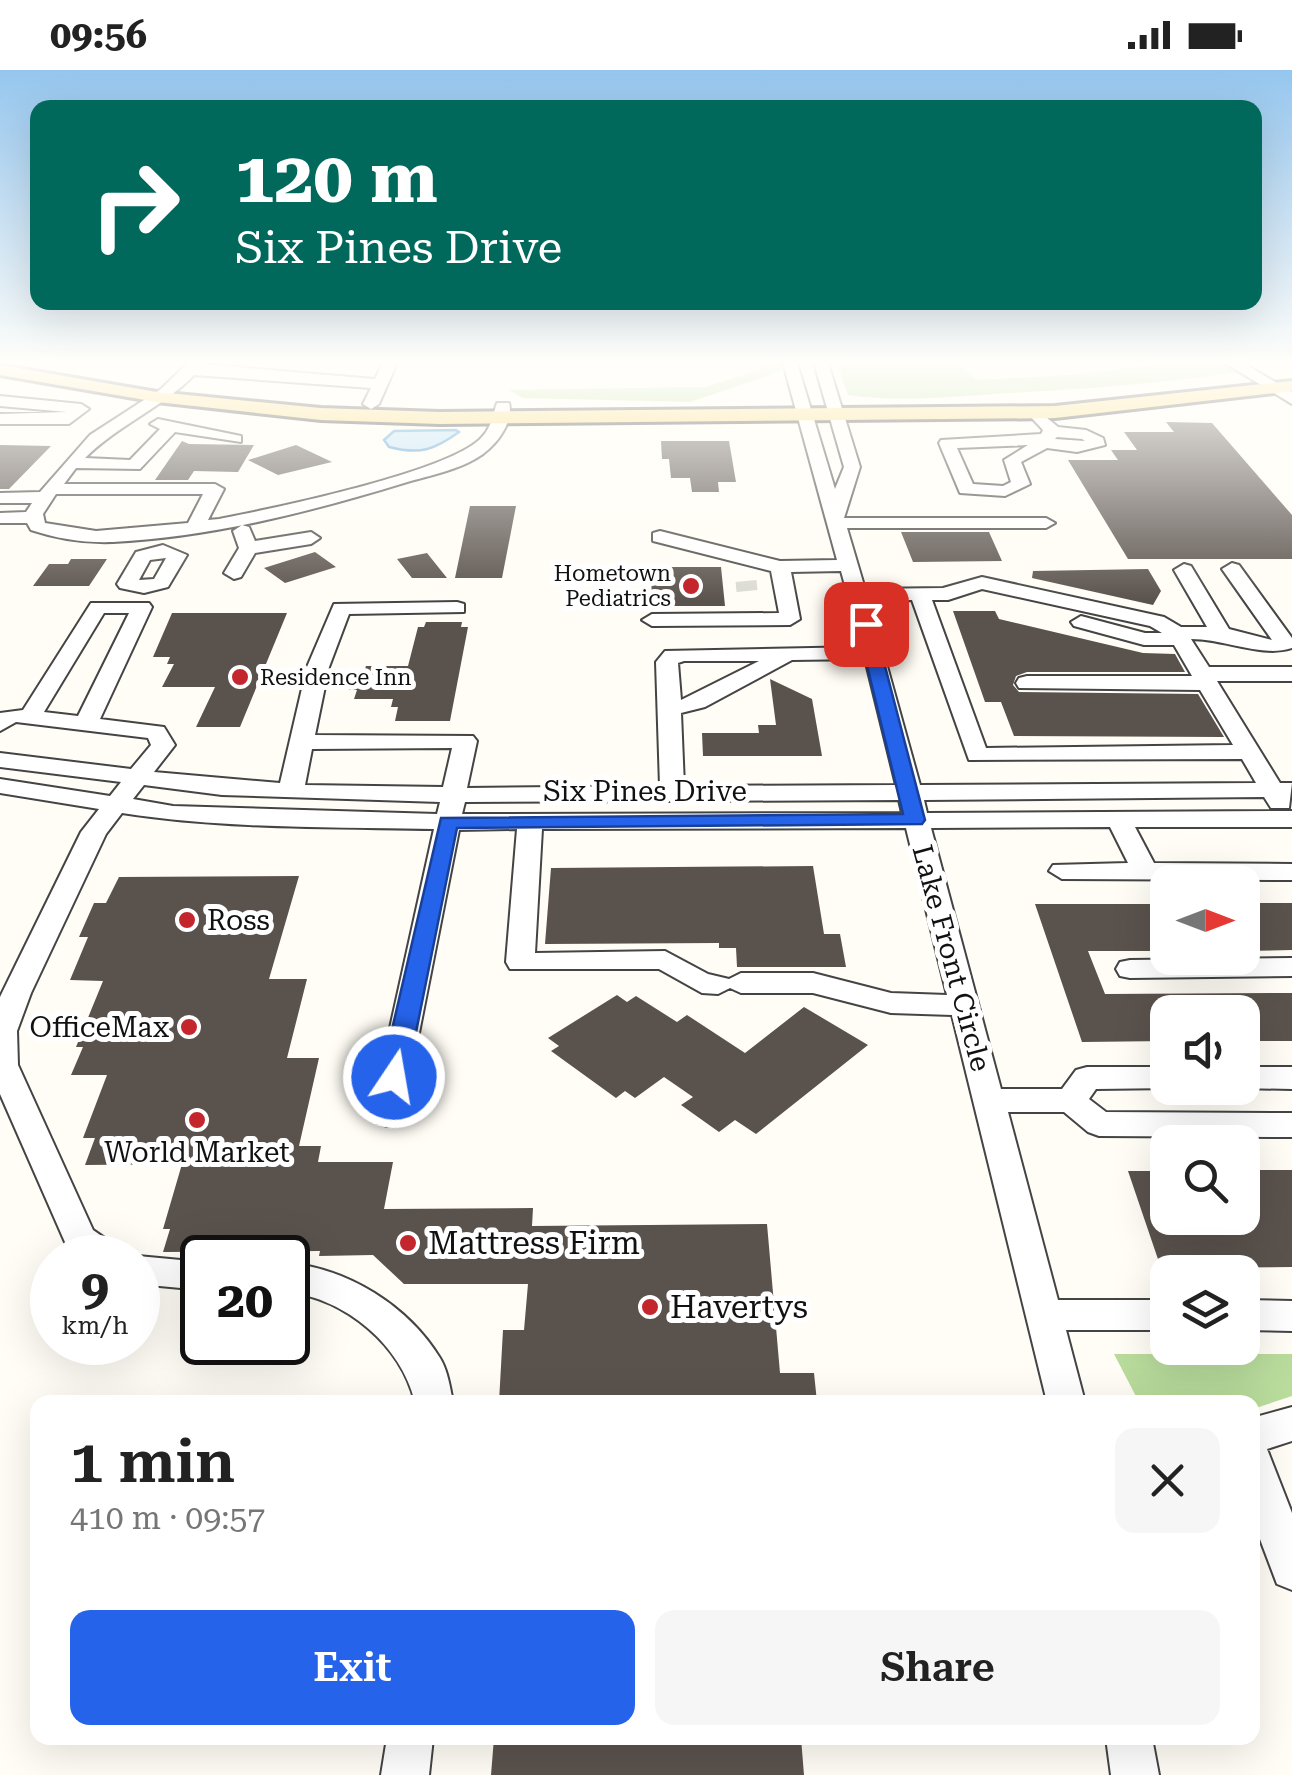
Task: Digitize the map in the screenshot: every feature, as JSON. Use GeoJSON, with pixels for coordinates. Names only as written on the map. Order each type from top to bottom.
{"type":"FeatureCollection","features":[{"type":"Feature","properties":{"kind":"street"},"geometry":{"type":"LineString","coordinates":[[92,443],[47,493],[34,517],[37,526],[72,536],[163,542],[194,529],[311,508],[464,457],[485,443]]}},
{"type":"Feature","properties":{"kind":"street"},"geometry":{"type":"LineString","coordinates":[[71,463],[134,464],[155,443]]}},
{"type":"Feature","properties":{"kind":"street","name":"Lake Front Circle"},"geometry":{"type":"LineString","coordinates":[[812,443],[874,653],[1064,1395]]}},
{"type":"Feature","properties":{"kind":"street"},"geometry":{"type":"LineString","coordinates":[[845,443],[852,467],[836,519],[1046,523]]}},
{"type":"Feature","properties":{"kind":"street"},"geometry":{"type":"LineString","coordinates":[[951,443],[946,445],[966,489],[1005,491],[1021,484],[1012,460],[1040,443]]}},
{"type":"Feature","properties":{"kind":"street"},"geometry":{"type":"LineString","coordinates":[[0,498],[47,493],[215,489],[194,529]]}},
{"type":"Feature","properties":{"kind":"street"},"geometry":{"type":"LineString","coordinates":[[0,518],[34,517]]}},
{"type":"Feature","properties":{"kind":"street"},"geometry":{"type":"LineString","coordinates":[[233,524],[242,530],[248,548],[234,572]]}},
{"type":"Feature","properties":{"kind":"street"},"geometry":{"type":"LineString","coordinates":[[660,537],[770,564],[849,566]]}},
{"type":"Feature","properties":{"kind":"street"},"geometry":{"type":"LineString","coordinates":[[248,548],[311,538]]}},
{"type":"Feature","properties":{"kind":"street"},"geometry":{"type":"LineString","coordinates":[[750,619],[748,572],[770,564]]}},
{"type":"Feature","properties":{"kind":"street"},"geometry":{"type":"LineString","coordinates":[[652,620],[790,619],[770,564]]}},
{"type":"Feature","properties":{"kind":"street"},"geometry":{"type":"LineString","coordinates":[[1184,570],[1221,633]]}},
{"type":"Feature","properties":{"kind":"street"},"geometry":{"type":"LineString","coordinates":[[857,595],[1005,598],[1038,611],[1144,638],[1221,633],[1273,646],[1286,643],[1232,570]]}},
{"type":"Feature","properties":{"kind":"street"},"geometry":{"type":"LineString","coordinates":[[920,595],[977,754],[1249,752]]}},
{"type":"Feature","properties":{"kind":"street"},"geometry":{"type":"LineString","coordinates":[[30,717],[98,606],[142,606],[86,724]]}},
{"type":"Feature","properties":{"kind":"street"},"geometry":{"type":"LineString","coordinates":[[291,791],[305,742],[318,668],[341,608],[458,608]]}},
{"type":"Feature","properties":{"kind":"street"},"geometry":{"type":"LineString","coordinates":[[1178,636],[1249,752],[1282,790],[1291,820]]}},
{"type":"Feature","properties":{"kind":"street"},"geometry":{"type":"LineString","coordinates":[[672,794],[667,662],[673,656],[874,653]]}},
{"type":"Feature","properties":{"kind":"street"},"geometry":{"type":"LineString","coordinates":[[669,705],[682,707],[697,702],[788,654]]}},
{"type":"Feature","properties":{"kind":"street"},"geometry":{"type":"LineString","coordinates":[[1026,684],[1292,674]]}},
{"type":"Feature","properties":{"kind":"street"},"geometry":{"type":"LineString","coordinates":[[0,724],[11,715],[156,732],[162,746],[94,832],[16,993],[2,1031],[3,1065],[79,1235]]}},
{"type":"Feature","properties":{"kind":"street"},"geometry":{"type":"LineString","coordinates":[[305,742],[465,742],[386,1114]]}},
{"type":"Feature","properties":{"kind":"street","name":"Six Pines Drive"},"geometry":{"type":"LineString","coordinates":[[0,760],[136,778],[452,808],[530,822],[1282,790]]}},
{"type":"Feature","properties":{"kind":"street","name":"Six Pines Drive"},"geometry":{"type":"LineString","coordinates":[[0,786],[174,812],[262,818],[672,794],[1119,820],[1291,820]]}},
{"type":"Feature","properties":{"kind":"street"},"geometry":{"type":"LineString","coordinates":[[1119,820],[1144,872]]}},
{"type":"Feature","properties":{"kind":"street"},"geometry":{"type":"LineString","coordinates":[[530,822],[520,962],[665,960],[702,983],[813,983],[890,1002],[966,1006]]}},
{"type":"Feature","properties":{"kind":"street"},"geometry":{"type":"LineString","coordinates":[[1062,871],[1292,872]]}},
{"type":"Feature","properties":{"kind":"street"},"geometry":{"type":"LineString","coordinates":[[1130,969],[1292,968]]}},
{"type":"Feature","properties":{"kind":"street"},"geometry":{"type":"LineString","coordinates":[[1071,1101],[1086,1078],[1150,1078]]}},
{"type":"Feature","properties":{"kind":"street"},"geometry":{"type":"LineString","coordinates":[[1260,1078],[1292,1078]]}},
{"type":"Feature","properties":{"kind":"street"},"geometry":{"type":"LineString","coordinates":[[990,1100],[1071,1101],[1100,1124],[1292,1125]]}},
{"type":"Feature","properties":{"kind":"street"},"geometry":{"type":"LineString","coordinates":[[310,1280],[370,1306],[426,1368],[432,1395]]}},
{"type":"Feature","properties":{"kind":"street"},"geometry":{"type":"LineString","coordinates":[[1044,1315],[1150,1315]]}},
{"type":"Feature","properties":{"kind":"street"},"geometry":{"type":"LineString","coordinates":[[1260,1315],[1292,1316]]}},
{"type":"Feature","properties":{"kind":"street"},"geometry":{"type":"LineString","coordinates":[[1260,1434],[1292,1424]]}},
{"type":"Feature","properties":{"kind":"street"},"geometry":{"type":"LineString","coordinates":[[1260,1483],[1292,1569]]}},
{"type":"Feature","properties":{"kind":"street"},"geometry":{"type":"LineString","coordinates":[[405,1775],[409,1745]]}},
{"type":"Feature","properties":{"kind":"street"},"geometry":{"type":"LineString","coordinates":[[1130,1745],[1135,1775]]}},
{"type":"Feature","properties":{"kind":"green space"},"geometry":{"type":"Polygon","coordinates":[[[1114,1354],[1150,1354],[1150,1365],[1260,1365],[1260,1354],[1292,1354],[1292,1396],[1260,1407],[1260,1395],[1135,1395],[1114,1354]]]}},
{"type":"Feature","properties":{"kind":"water"},"geometry":{"type":"Polygon","coordinates":[[[386,443],[443,443],[418,451],[389,447],[386,443]]]}},
{"type":"Feature","properties":{"kind":"building"},"geometry":{"type":"Polygon","coordinates":[[[181,443],[254,445],[238,472],[194,471],[188,480],[155,480],[181,443]]]}},
{"type":"Feature","properties":{"kind":"building"},"geometry":{"type":"Polygon","coordinates":[[[661,443],[729,443],[736,482],[718,482],[719,492],[692,492],[690,478],[671,478],[669,459],[662,459],[661,443]]]}},
{"type":"Feature","properties":{"kind":"building"},"geometry":{"type":"Polygon","coordinates":[[[1132,443],[1229,443],[1292,515],[1292,559],[1128,559],[1068,460],[1118,460],[1111,450],[1137,450],[1132,443]]]}},
{"type":"Feature","properties":{"kind":"building"},"geometry":{"type":"Polygon","coordinates":[[[0,445],[51,446],[9,489],[0,489],[0,445]]]}},
{"type":"Feature","properties":{"kind":"building"},"geometry":{"type":"Polygon","coordinates":[[[296,445],[332,462],[278,475],[248,460],[296,445]]]}},
{"type":"Feature","properties":{"kind":"building"},"geometry":{"type":"Polygon","coordinates":[[[470,506],[516,506],[502,578],[455,578],[470,506]]]}},
{"type":"Feature","properties":{"kind":"building"},"geometry":{"type":"Polygon","coordinates":[[[901,532],[989,532],[1002,561],[913,562],[901,532]]]}},
{"type":"Feature","properties":{"kind":"building"},"geometry":{"type":"Polygon","coordinates":[[[315,552],[336,567],[285,583],[264,568],[315,552]]]}},
{"type":"Feature","properties":{"kind":"building"},"geometry":{"type":"Polygon","coordinates":[[[427,553],[447,578],[412,578],[397,559],[427,553]]]}},
{"type":"Feature","properties":{"kind":"building"},"geometry":{"type":"Polygon","coordinates":[[[71,559],[107,559],[89,586],[33,586],[49,564],[68,564],[71,559]]]}},
{"type":"Feature","properties":{"kind":"building","name":"Hometown Pediatrics"},"geometry":{"type":"Polygon","coordinates":[[[651,567],[721,567],[725,606],[652,606],[651,567]]]}},
{"type":"Feature","properties":{"kind":"building"},"geometry":{"type":"Polygon","coordinates":[[[1148,569],[1161,591],[1153,605],[1032,578],[1033,571],[1148,569]]]}},
{"type":"Feature","properties":{"kind":"building"},"geometry":{"type":"Polygon","coordinates":[[[953,611],[995,611],[999,619],[1143,653],[1175,654],[1185,672],[1027,672],[1016,676],[1013,685],[1019,692],[1198,694],[1224,737],[1014,736],[1001,702],[985,702],[953,611]]]}},
{"type":"Feature","properties":{"kind":"building","name":"Residence Inn"},"geometry":{"type":"Polygon","coordinates":[[[172,613],[287,613],[240,727],[196,727],[215,687],[162,687],[174,664],[167,664],[170,657],[153,657],[172,613]]]}},
{"type":"Feature","properties":{"kind":"building"},"geometry":{"type":"Polygon","coordinates":[[[426,622],[462,622],[461,627],[468,627],[450,721],[395,721],[398,707],[391,707],[393,699],[354,699],[357,690],[349,690],[355,672],[364,672],[366,666],[408,666],[418,627],[424,627],[426,622]]]}},
{"type":"Feature","properties":{"kind":"building"},"geometry":{"type":"Polygon","coordinates":[[[770,679],[812,699],[822,756],[703,756],[702,733],[759,733],[758,725],[776,725],[770,679]]]}},
{"type":"Feature","properties":{"kind":"building"},"geometry":{"type":"Polygon","coordinates":[[[813,866],[824,934],[840,934],[846,967],[737,967],[736,948],[719,948],[719,943],[545,944],[551,868],[813,866]]]}},
{"type":"Feature","properties":{"kind":"building"},"geometry":{"type":"Polygon","coordinates":[[[299,876],[269,979],[307,979],[287,1058],[319,1058],[299,1146],[321,1146],[318,1162],[393,1162],[384,1209],[533,1208],[532,1226],[767,1224],[780,1373],[814,1373],[816,1395],[499,1395],[503,1330],[524,1330],[528,1284],[404,1284],[373,1255],[319,1256],[320,1251],[310,1251],[310,1235],[180,1235],[180,1252],[163,1252],[170,1229],[163,1229],[182,1164],[85,1165],[95,1138],[83,1138],[107,1075],[71,1075],[83,1047],[76,1047],[103,981],[70,980],[88,937],[79,937],[94,903],[106,903],[119,877],[299,876]]]}},
{"type":"Feature","properties":{"kind":"building"},"geometry":{"type":"Polygon","coordinates":[[[1260,903],[1292,903],[1292,950],[1260,951],[1260,903]]]}},
{"type":"Feature","properties":{"kind":"building"},"geometry":{"type":"Polygon","coordinates":[[[1035,904],[1150,904],[1150,951],[1088,951],[1105,994],[1292,993],[1292,1041],[1260,1041],[1260,995],[1150,995],[1150,1041],[1082,1042],[1035,904]]]}},
{"type":"Feature","properties":{"kind":"building"},"geometry":{"type":"Polygon","coordinates":[[[617,995],[627,1002],[636,996],[677,1022],[687,1015],[745,1053],[804,1007],[868,1045],[756,1134],[735,1120],[719,1132],[681,1105],[693,1097],[664,1077],[635,1098],[625,1091],[616,1098],[551,1051],[559,1046],[548,1038],[617,995]]]}},
{"type":"Feature","properties":{"kind":"building"},"geometry":{"type":"Polygon","coordinates":[[[1260,1170],[1292,1170],[1292,1267],[1260,1267],[1260,1255],[1157,1255],[1128,1171],[1150,1171],[1150,1235],[1260,1235],[1260,1170]]]}},
{"type":"Feature","properties":{"kind":"building"},"geometry":{"type":"Polygon","coordinates":[[[493,1745],[802,1745],[804,1775],[491,1775],[493,1745]]]}},
{"type":"Feature","properties":{"kind":"tunnel"},"geometry":{"type":"LineString","coordinates":[[746,581],[747,591]]}},
{"type":"Feature","properties":{"kind":"place","name":"Hometown Pediatrics"},"geometry":{"type":"Point","coordinates":[691,586]}},
{"type":"Feature","properties":{"kind":"place","name":"Residence Inn"},"geometry":{"type":"Point","coordinates":[240,677]}},
{"type":"Feature","properties":{"kind":"place","name":"Ross"},"geometry":{"type":"Point","coordinates":[187,920]}},
{"type":"Feature","properties":{"kind":"place","name":"OfficeMax"},"geometry":{"type":"Point","coordinates":[189,1027]}},
{"type":"Feature","properties":{"kind":"place","name":"World Market"},"geometry":{"type":"Point","coordinates":[197,1120]}},
{"type":"Feature","properties":{"kind":"place","name":"Mattress Firm"},"geometry":{"type":"Point","coordinates":[408,1243]}},
{"type":"Feature","properties":{"kind":"place","name":"Havertys"},"geometry":{"type":"Point","coordinates":[650,1307]}},
{"type":"Feature","properties":{"kind":"route"},"geometry":{"type":"LineString","coordinates":[[394,1077],[448,822],[915,820],[866,624]]}}]}
